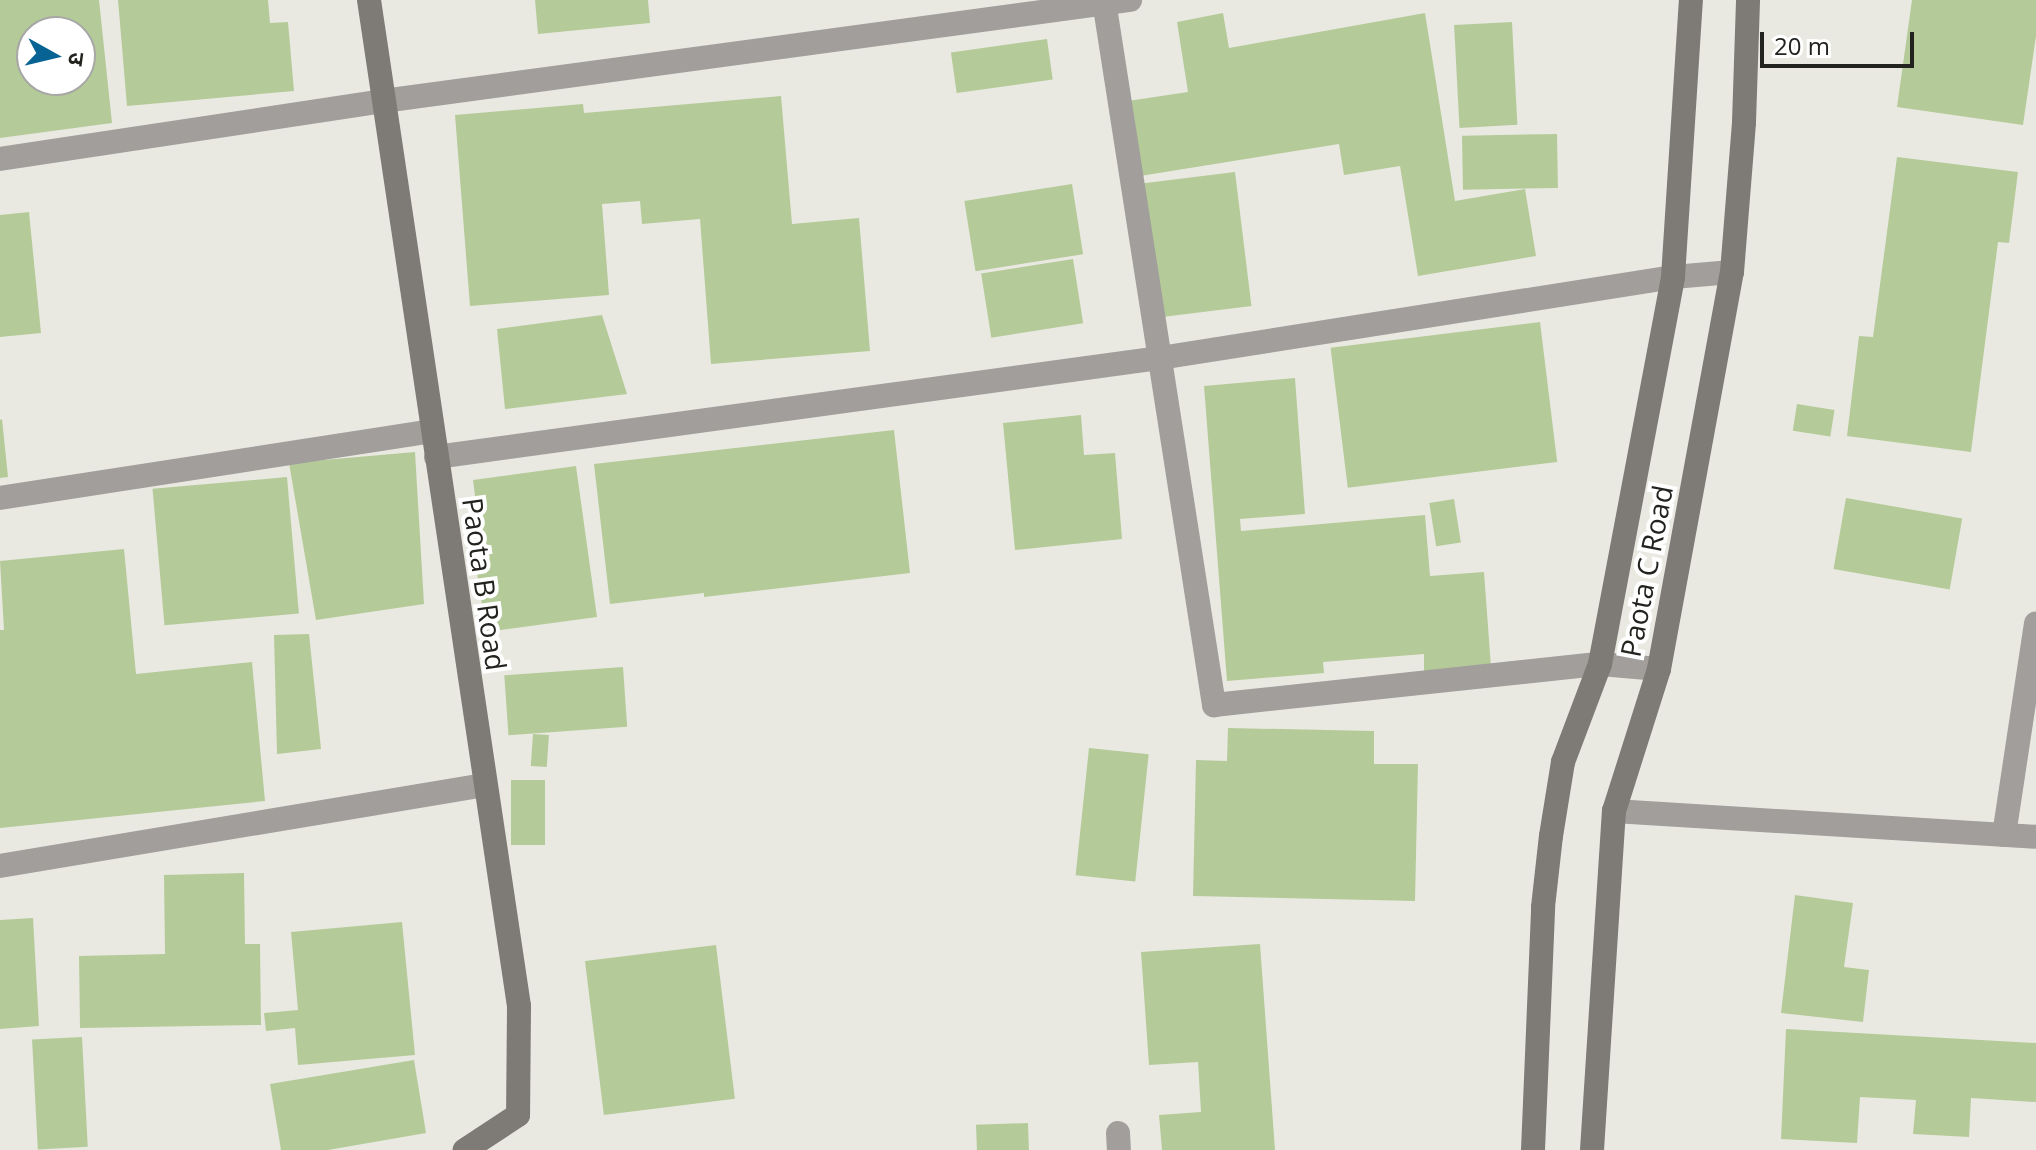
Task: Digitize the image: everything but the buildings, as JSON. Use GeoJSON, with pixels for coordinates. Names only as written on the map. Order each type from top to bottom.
{"type":"FeatureCollection","features":[{"type":"Feature","properties":{"kind":"street","name":"Paota B Road"},"geometry":{"type":"LineString","coordinates":[[369,0],[519,1006],[518,1115],[465,1150]]}},
{"type":"Feature","properties":{"kind":"street"},"geometry":{"type":"LineString","coordinates":[[0,159],[383,101],[1104,1],[1130,0]]}},
{"type":"Feature","properties":{"kind":"street"},"geometry":{"type":"LineString","coordinates":[[1533,1150],[1543,907],[1551,836],[1563,762],[1600,664],[1673,277],[1691,0]]}},
{"type":"Feature","properties":{"kind":"street","name":"Paota C Road"},"geometry":{"type":"LineString","coordinates":[[1592,1150],[1614,811],[1659,669],[1732,272],[1744,122],[1748,0]]}},
{"type":"Feature","properties":{"kind":"street"},"geometry":{"type":"LineString","coordinates":[[1104,1],[1214,705],[1600,664],[1659,669]]}},
{"type":"Feature","properties":{"kind":"street"},"geometry":{"type":"LineString","coordinates":[[436,457],[1160,358],[1673,277],[1732,272]]}},
{"type":"Feature","properties":{"kind":"street"},"geometry":{"type":"LineString","coordinates":[[0,498],[432,431]]}},
{"type":"Feature","properties":{"kind":"street"},"geometry":{"type":"LineString","coordinates":[[2004,835],[2036,623]]}},
{"type":"Feature","properties":{"kind":"street"},"geometry":{"type":"LineString","coordinates":[[0,866],[485,785]]}},
{"type":"Feature","properties":{"kind":"street"},"geometry":{"type":"LineString","coordinates":[[1614,811],[2036,837]]}}]}
